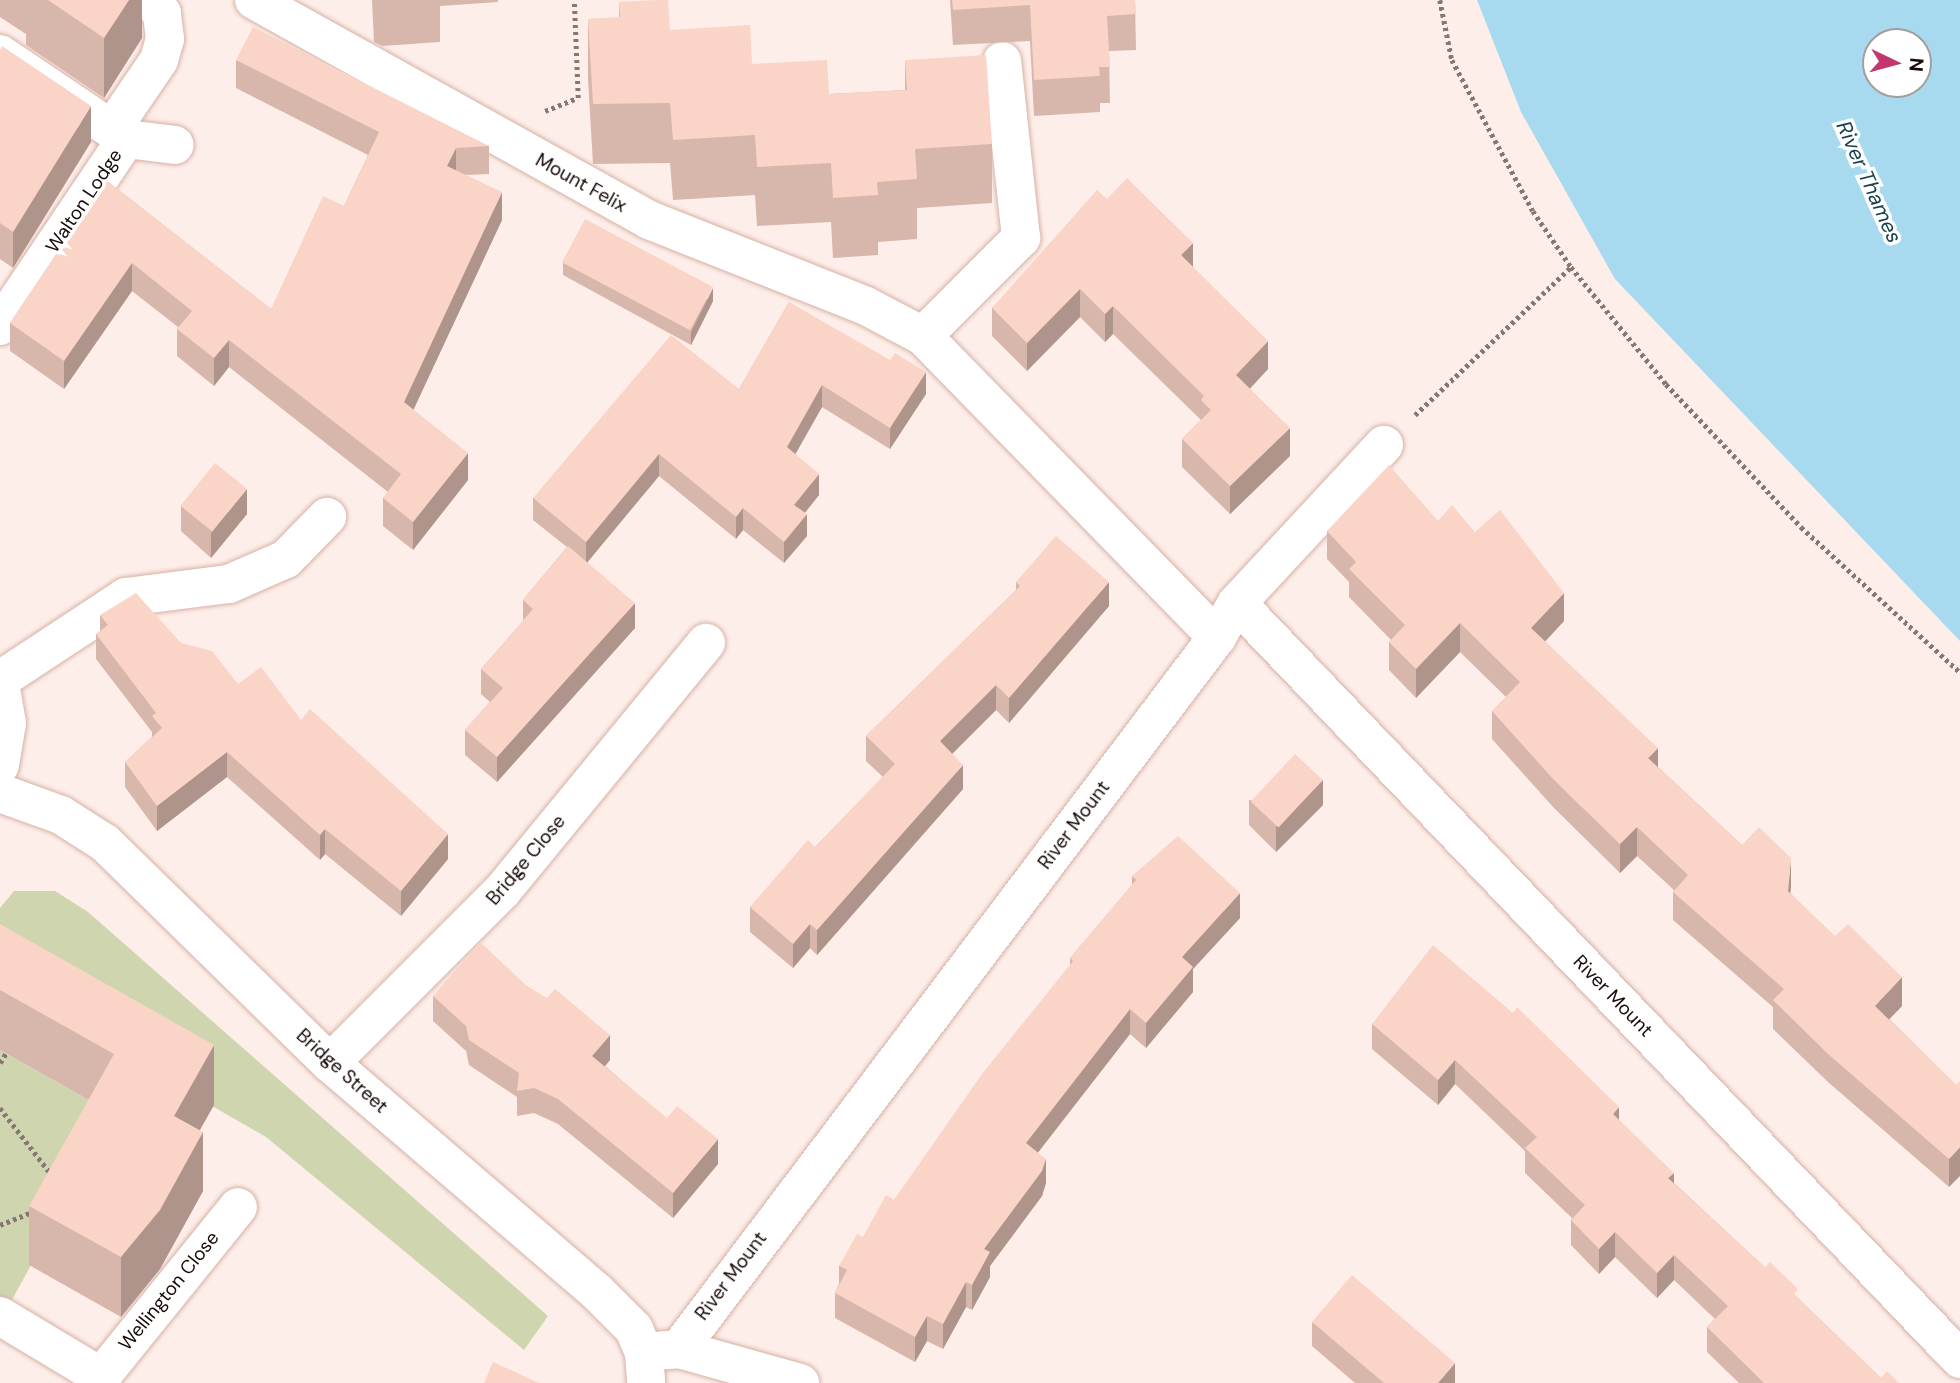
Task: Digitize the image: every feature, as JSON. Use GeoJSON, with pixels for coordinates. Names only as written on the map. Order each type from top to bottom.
{"type":"FeatureCollection","features":[{"type":"Feature","properties":{"kind":"street","name":"Walton Lodge"},"geometry":{"type":"LineString","coordinates":[[0,326],[16,286],[119,134],[159,60],[165,39],[162,13],[150,0]]}},
{"type":"Feature","properties":{"kind":"street","name":"Mount Felix"},"geometry":{"type":"LineString","coordinates":[[254,0],[649,220],[866,306],[923,337]]}},
{"type":"Feature","properties":{"kind":"street","name":"Walton Lodge"},"geometry":{"type":"LineString","coordinates":[[0,54],[119,134]]}},
{"type":"Feature","properties":{"kind":"street"},"geometry":{"type":"LineString","coordinates":[[1002,61],[1021,238],[923,337],[1217,637]]}},
{"type":"Feature","properties":{"kind":"street"},"geometry":{"type":"LineString","coordinates":[[119,134],[175,145]]}},
{"type":"Feature","properties":{"kind":"street","name":"River Mount"},"geometry":{"type":"LineString","coordinates":[[656,1361],[1217,637],[1237,603],[1384,445]]}},
{"type":"Feature","properties":{"kind":"street"},"geometry":{"type":"LineString","coordinates":[[0,765],[6,723],[0,681],[126,597],[229,583],[286,559],[327,517]]}},
{"type":"Feature","properties":{"kind":"street","name":"River Mount"},"geometry":{"type":"LineString","coordinates":[[1237,603],[1960,1359]]}},
{"type":"Feature","properties":{"kind":"street","name":"Bridge Close"},"geometry":{"type":"LineString","coordinates":[[330,1063],[503,890],[706,643]]}},
{"type":"Feature","properties":{"kind":"street","name":"Bridge Street"},"geometry":{"type":"LineString","coordinates":[[0,793],[61,815],[105,844],[330,1063],[597,1292],[634,1329],[656,1361]]}},
{"type":"Feature","properties":{"kind":"street","name":"Wellington Close"},"geometry":{"type":"LineString","coordinates":[[0,1316],[98,1380],[238,1207]]}},
{"type":"Feature","properties":{"kind":"street"},"geometry":{"type":"LineString","coordinates":[[656,1361],[800,1383]]}},
{"type":"Feature","properties":{"kind":"path"},"geometry":{"type":"LineString","coordinates":[[534,115],[578,98],[575,0]]}},
{"type":"Feature","properties":{"kind":"path"},"geometry":{"type":"LineString","coordinates":[[1440,0],[1452,60],[1533,211],[1571,267],[1666,384],[1792,517],[1960,671]]}},
{"type":"Feature","properties":{"kind":"path"},"geometry":{"type":"LineString","coordinates":[[1384,445],[1571,267]]}},
{"type":"Feature","properties":{"kind":"path"},"geometry":{"type":"LineString","coordinates":[[0,1063],[6,1053]]}},
{"type":"Feature","properties":{"kind":"path"},"geometry":{"type":"LineString","coordinates":[[0,1108],[54,1177]]}},
{"type":"Feature","properties":{"kind":"path"},"geometry":{"type":"LineString","coordinates":[[48,1188],[60,1166]]}},
{"type":"Feature","properties":{"kind":"path"},"geometry":{"type":"LineString","coordinates":[[0,1225],[36,1211],[42,1200]]}},
{"type":"Feature","properties":{"kind":"green space"},"geometry":{"type":"Polygon","coordinates":[[[14,891],[55,891],[88,912],[548,1316],[524,1350],[266,1137],[0,984],[0,908],[14,891]]]}},
{"type":"Feature","properties":{"kind":"green space"},"geometry":{"type":"Polygon","coordinates":[[[0,1050],[114,1114],[2,1318],[0,1316],[0,1050]]]}},
{"type":"Feature","properties":{"kind":"water","name":"River Thames"},"geometry":{"type":"Polygon","coordinates":[[[1477,0],[1960,0],[1960,641],[1615,279],[1521,112],[1477,0]]]}},
{"type":"Feature","properties":{"kind":"building"},"geometry":{"type":"Polygon","coordinates":[[[48,0],[129,0],[104,38],[48,0]]]}},
{"type":"Feature","properties":{"kind":"building"},"geometry":{"type":"Polygon","coordinates":[[[668,0],[670,30],[750,25],[752,64],[827,60],[829,94],[907,90],[905,60],[986,55],[992,144],[915,149],[917,179],[877,182],[878,195],[833,198],[831,163],[757,167],[755,135],[673,140],[670,103],[593,104],[588,19],[620,17],[619,2],[668,0]]]}},
{"type":"Feature","properties":{"kind":"building"},"geometry":{"type":"Polygon","coordinates":[[[952,0],[1135,0],[1136,14],[1107,16],[1110,67],[1099,67],[1100,76],[1034,80],[1030,5],[953,10],[952,0]]]}},
{"type":"Feature","properties":{"kind":"building"},"geometry":{"type":"Polygon","coordinates":[[[253,27],[489,146],[456,148],[447,166],[502,192],[404,402],[468,453],[413,522],[383,498],[401,474],[229,340],[214,358],[177,329],[192,311],[132,263],[64,361],[10,323],[106,180],[271,309],[323,196],[344,206],[379,132],[236,60],[253,27]]]}},
{"type":"Feature","properties":{"kind":"building"},"geometry":{"type":"Polygon","coordinates":[[[2,46],[91,106],[13,232],[0,223],[2,46]]]}},
{"type":"Feature","properties":{"kind":"building"},"geometry":{"type":"Polygon","coordinates":[[[1127,178],[1193,243],[1181,255],[1268,341],[1236,375],[1290,428],[1230,486],[1182,439],[1211,410],[1201,400],[1204,396],[1113,306],[1105,314],[1080,289],[1027,343],[992,308],[1097,190],[1107,199],[1127,178]]]}},
{"type":"Feature","properties":{"kind":"building"},"geometry":{"type":"Polygon","coordinates":[[[585,219],[713,287],[690,330],[562,262],[585,219]]]}},
{"type":"Feature","properties":{"kind":"building"},"geometry":{"type":"Polygon","coordinates":[[[789,302],[890,360],[895,353],[926,372],[890,428],[822,385],[787,447],[819,474],[794,505],[807,514],[784,542],[743,508],[736,517],[659,454],[586,542],[533,498],[671,335],[739,389],[789,302]]]}},
{"type":"Feature","properties":{"kind":"building"},"geometry":{"type":"Polygon","coordinates":[[[215,463],[247,489],[212,532],[180,506],[215,463]]]}},
{"type":"Feature","properties":{"kind":"building"},"geometry":{"type":"Polygon","coordinates":[[[1389,465],[1438,521],[1452,505],[1475,532],[1500,510],[1564,593],[1531,628],[1658,748],[1648,758],[1742,845],[1759,827],[1791,858],[1788,891],[1835,936],[1848,924],[1902,977],[1875,1006],[1956,1085],[1960,1081],[1960,1147],[1949,1159],[1828,1054],[1773,1000],[1784,989],[1673,892],[1688,875],[1637,827],[1620,844],[1554,780],[1492,711],[1520,682],[1460,623],[1416,669],[1389,642],[1405,625],[1349,569],[1356,562],[1327,531],[1389,465]]]}},
{"type":"Feature","properties":{"kind":"building"},"geometry":{"type":"Polygon","coordinates":[[[1056,536],[1109,582],[1009,698],[996,685],[940,741],[963,765],[817,930],[810,924],[793,944],[750,907],[808,840],[815,847],[895,764],[866,736],[1020,586],[1016,582],[1056,536]]]}},
{"type":"Feature","properties":{"kind":"building"},"geometry":{"type":"Polygon","coordinates":[[[568,546],[635,603],[497,757],[465,730],[503,688],[481,669],[533,609],[523,600],[568,546]]]}},
{"type":"Feature","properties":{"kind":"building"},"geometry":{"type":"Polygon","coordinates":[[[136,593],[181,643],[212,651],[238,684],[261,667],[301,720],[310,709],[448,834],[401,891],[325,829],[320,835],[227,752],[157,806],[125,762],[162,728],[152,716],[156,713],[96,634],[108,625],[100,615],[136,593]]]}},
{"type":"Feature","properties":{"kind":"building"},"geometry":{"type":"Polygon","coordinates":[[[1295,754],[1323,780],[1278,827],[1251,802],[1295,754]]]}},
{"type":"Feature","properties":{"kind":"building"},"geometry":{"type":"Polygon","coordinates":[[[1178,836],[1240,893],[1182,957],[1193,967],[1146,1023],[1130,1009],[1026,1143],[1046,1159],[1042,1171],[984,1249],[990,1252],[972,1285],[966,1282],[943,1324],[927,1316],[915,1337],[835,1293],[847,1270],[839,1266],[857,1234],[863,1237],[886,1195],[894,1200],[982,1074],[1073,961],[1070,958],[1136,880],[1132,876],[1178,836]]]}},
{"type":"Feature","properties":{"kind":"building"},"geometry":{"type":"Polygon","coordinates":[[[0,924],[214,1045],[174,1116],[203,1132],[160,1210],[121,1257],[29,1206],[114,1054],[0,990],[0,924]]]}},
{"type":"Feature","properties":{"kind":"building"},"geometry":{"type":"Polygon","coordinates":[[[480,942],[527,986],[547,998],[555,989],[610,1035],[592,1056],[667,1118],[677,1106],[718,1139],[673,1193],[558,1099],[534,1088],[517,1091],[519,1073],[469,1040],[466,1026],[433,996],[480,942]]]}},
{"type":"Feature","properties":{"kind":"building"},"geometry":{"type":"Polygon","coordinates":[[[1433,945],[1513,1013],[1517,1007],[1619,1107],[1613,1114],[1674,1173],[1668,1178],[1765,1267],[1770,1262],[1798,1289],[1794,1294],[1881,1378],[1887,1371],[1899,1383],[1764,1383],[1707,1327],[1728,1306],[1674,1255],[1657,1273],[1615,1232],[1599,1249],[1571,1220],[1585,1205],[1525,1148],[1537,1137],[1455,1060],[1438,1080],[1372,1024],[1433,945]]]}},
{"type":"Feature","properties":{"kind":"building"},"geometry":{"type":"Polygon","coordinates":[[[1352,1275],[1455,1363],[1438,1383],[1384,1383],[1312,1322],[1352,1275]]]}},
{"type":"Feature","properties":{"kind":"building"},"geometry":{"type":"Polygon","coordinates":[[[493,1362],[539,1383],[484,1383],[493,1362]]]}}]}
